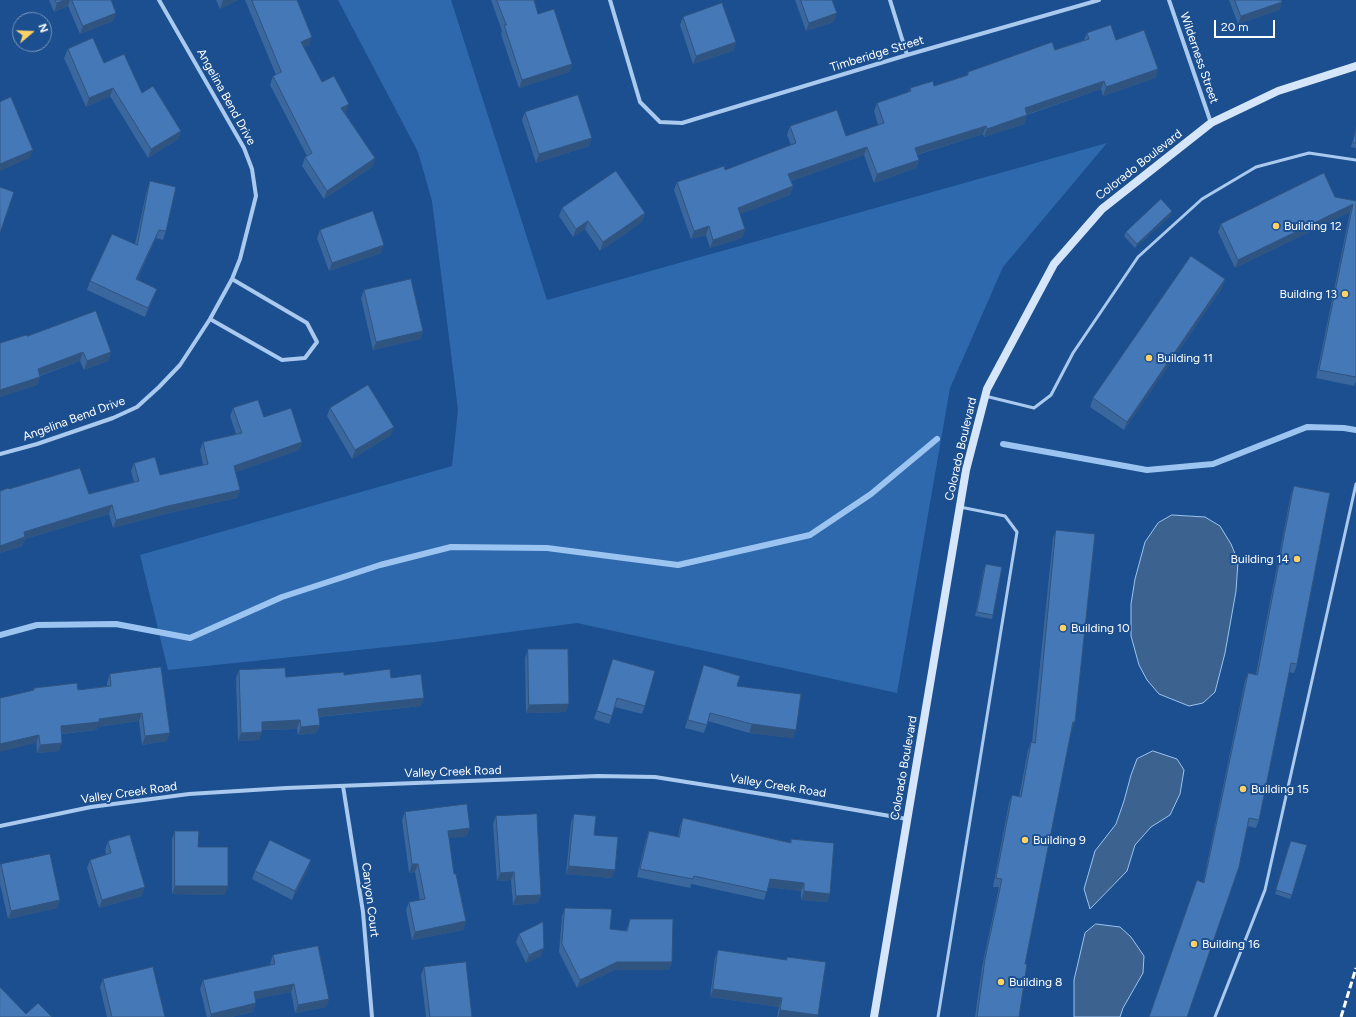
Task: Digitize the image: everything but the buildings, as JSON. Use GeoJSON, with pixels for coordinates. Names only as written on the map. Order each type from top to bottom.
{"type":"FeatureCollection","features":[{"type":"Feature","properties":{"kind":"main road","name":"Colorado Boulevard"},"geometry":{"type":"LineString","coordinates":[[874,1017],[966,470],[987,389],[1054,264],[1102,209],[1211,123],[1278,91],[1356,66]]}},
{"type":"Feature","properties":{"kind":"street","name":"Angelina Bend Drive"},"geometry":{"type":"LineString","coordinates":[[0,454],[37,444],[113,418],[137,407],[180,365],[210,319],[232,278],[240,259],[256,196],[252,170],[244,148],[159,0]]}},
{"type":"Feature","properties":{"kind":"street","name":"Timberidge Street"},"geometry":{"type":"LineString","coordinates":[[610,0],[640,102],[660,122],[682,123],[907,55],[1099,0]]}},
{"type":"Feature","properties":{"kind":"street"},"geometry":{"type":"LineString","coordinates":[[890,0],[907,55]]}},
{"type":"Feature","properties":{"kind":"street","name":"Wilderness Street"},"geometry":{"type":"LineString","coordinates":[[1169,0],[1211,123]]}},
{"type":"Feature","properties":{"kind":"street"},"geometry":{"type":"LineString","coordinates":[[210,319],[282,360],[305,358],[317,342],[307,323],[232,278]]}},
{"type":"Feature","properties":{"kind":"street","name":"Valley Creek Road"},"geometry":{"type":"LineString","coordinates":[[0,826],[91,807],[189,794],[286,788],[598,776],[655,777],[907,819]]}},
{"type":"Feature","properties":{"kind":"street","name":"Canyon Court"},"geometry":{"type":"LineString","coordinates":[[343,786],[363,912],[372,1017]]}},
{"type":"Feature","properties":{"kind":"lane"},"geometry":{"type":"LineString","coordinates":[[985,396],[1034,408],[1051,395],[1073,353],[1138,257],[1202,199],[1256,167],[1309,153],[1356,160]]}},
{"type":"Feature","properties":{"kind":"lane"},"geometry":{"type":"LineString","coordinates":[[1215,1017],[1265,890],[1356,484]]}},
{"type":"Feature","properties":{"kind":"lane"},"geometry":{"type":"LineString","coordinates":[[938,1017],[1017,532],[1005,516],[960,507]]}},
{"type":"Feature","properties":{"kind":"shaded area"},"geometry":{"type":"Polygon","coordinates":[[[338,0],[451,0],[547,300],[1107,143],[1003,267],[950,388],[897,693],[577,623],[435,642],[168,670],[140,555],[452,466],[458,410],[432,201],[418,152],[338,0]]]}},
{"type":"Feature","properties":{"kind":"shaded area"},"geometry":{"type":"Polygon","coordinates":[[[1172,515],[1205,517],[1220,526],[1231,544],[1238,561],[1236,591],[1225,653],[1215,692],[1203,703],[1189,706],[1159,694],[1147,680],[1139,665],[1131,636],[1131,604],[1135,579],[1145,542],[1158,523],[1172,515]]]}},
{"type":"Feature","properties":{"kind":"shaded area"},"geometry":{"type":"Polygon","coordinates":[[[1153,751],[1177,759],[1184,770],[1180,794],[1170,815],[1151,827],[1135,845],[1127,871],[1090,909],[1084,889],[1095,851],[1116,824],[1137,759],[1153,751]]]}},
{"type":"Feature","properties":{"kind":"shaded area"},"geometry":{"type":"Polygon","coordinates":[[[1096,924],[1120,927],[1131,937],[1144,956],[1143,973],[1123,1008],[1120,1017],[1074,1017],[1074,980],[1085,933],[1096,924]]]}},
{"type":"Feature","properties":{"kind":"waterway"},"geometry":{"type":"LineString","coordinates":[[1003,444],[1147,470],[1213,464],[1307,427],[1344,428],[1356,430]]}},
{"type":"Feature","properties":{"kind":"waterway"},"geometry":{"type":"LineString","coordinates":[[0,635],[37,625],[116,624],[190,638],[282,597],[380,565],[451,547],[547,548],[678,565],[810,535],[871,494],[937,439]]}},
{"type":"Feature","properties":{"kind":"railway"},"geometry":{"type":"LineString","coordinates":[[1341,1017],[1356,968]]}},
{"type":"Feature","properties":{"kind":"place","name":"Building 12"},"geometry":{"type":"Point","coordinates":[1276,226]}},
{"type":"Feature","properties":{"kind":"place","name":"Building 13"},"geometry":{"type":"Point","coordinates":[1345,294]}},
{"type":"Feature","properties":{"kind":"place","name":"Building 11"},"geometry":{"type":"Point","coordinates":[1149,358]}},
{"type":"Feature","properties":{"kind":"place","name":"Building 14"},"geometry":{"type":"Point","coordinates":[1297,559]}},
{"type":"Feature","properties":{"kind":"place","name":"Building 10"},"geometry":{"type":"Point","coordinates":[1063,628]}},
{"type":"Feature","properties":{"kind":"place","name":"Building 15"},"geometry":{"type":"Point","coordinates":[1243,789]}},
{"type":"Feature","properties":{"kind":"place","name":"Building 9"},"geometry":{"type":"Point","coordinates":[1025,840]}},
{"type":"Feature","properties":{"kind":"place","name":"Building 16"},"geometry":{"type":"Point","coordinates":[1194,944]}},
{"type":"Feature","properties":{"kind":"place","name":"Building 8"},"geometry":{"type":"Point","coordinates":[1001,982]}}]}
